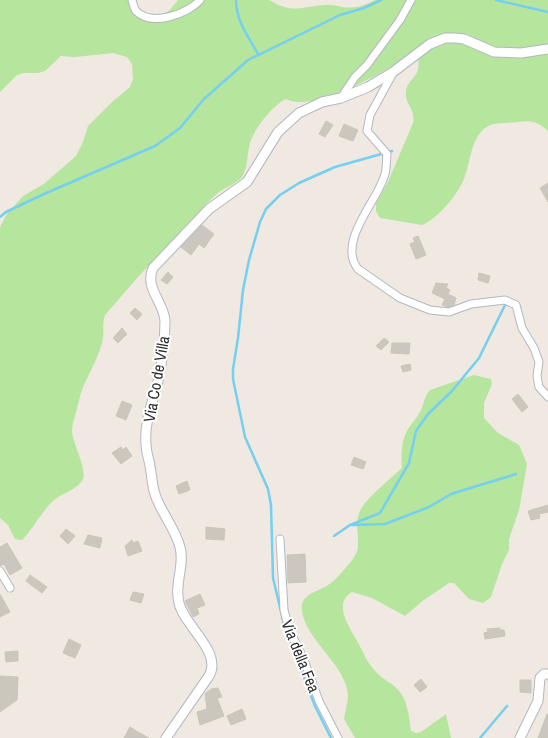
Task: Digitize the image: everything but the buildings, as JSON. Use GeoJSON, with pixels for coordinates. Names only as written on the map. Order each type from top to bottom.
{"type":"FeatureCollection","features":[{"type":"Feature","properties":{"kind":"street"},"geometry":{"type":"LineString","coordinates":[[132,0],[135,10],[143,15],[154,18],[186,11],[200,0]]}},
{"type":"Feature","properties":{"kind":"street"},"geometry":{"type":"LineString","coordinates":[[341,98],[355,77],[367,66],[400,20],[411,0]]}},
{"type":"Feature","properties":{"kind":"street","name":"Via Co de Villa"},"geometry":{"type":"LineString","coordinates":[[166,738],[210,676],[213,664],[207,650],[180,610],[176,591],[182,556],[180,547],[174,530],[152,488],[146,444],[148,414],[158,382],[164,353],[165,322],[164,312],[152,289],[149,276],[153,268],[203,215],[247,182],[278,132],[299,113],[322,102],[341,98],[368,87],[393,72],[430,44],[444,38],[464,39],[494,52],[521,53],[548,49]]}},
{"type":"Feature","properties":{"kind":"street"},"geometry":{"type":"LineString","coordinates":[[393,72],[370,115],[367,131],[387,154],[385,177],[363,216],[352,243],[351,250],[354,263],[358,268],[400,298],[430,310],[449,312],[471,304],[505,300],[516,305],[522,328],[534,348],[539,362],[537,376],[548,397]]}},
{"type":"Feature","properties":{"kind":"street","name":"Via della Fea"},"geometry":{"type":"LineString","coordinates":[[280,539],[284,610],[289,629],[304,660],[319,701],[338,738]]}},
{"type":"Feature","properties":{"kind":"street"},"geometry":{"type":"LineString","coordinates":[[0,571],[10,588]]}},
{"type":"Feature","properties":{"kind":"street"},"geometry":{"type":"LineString","coordinates":[[520,738],[538,701],[540,678],[544,674],[548,674]]}},
{"type":"Feature","properties":{"kind":"green space"},"geometry":{"type":"Polygon","coordinates":[[[0,0],[135,0],[143,12],[157,15],[167,12],[178,0],[269,0],[278,5],[292,8],[332,5],[347,8],[363,5],[375,0],[548,0],[548,131],[537,123],[526,121],[492,124],[484,129],[475,141],[465,176],[458,190],[435,217],[422,225],[380,218],[376,211],[376,203],[388,182],[413,123],[413,114],[406,92],[409,83],[418,70],[418,59],[404,58],[364,82],[329,96],[312,101],[297,102],[286,99],[275,106],[252,137],[242,177],[219,192],[208,202],[105,315],[102,344],[83,387],[72,427],[83,469],[83,479],[73,489],[53,501],[22,540],[15,539],[8,525],[0,518],[0,227],[6,215],[23,196],[44,184],[76,156],[88,126],[130,87],[133,79],[132,64],[127,57],[113,53],[75,57],[61,56],[45,71],[17,75],[0,92],[0,0]]]}},
{"type":"Feature","properties":{"kind":"green space"},"geometry":{"type":"Polygon","coordinates":[[[474,375],[491,379],[492,384],[484,403],[484,418],[498,433],[519,445],[527,464],[519,510],[509,539],[509,550],[502,564],[491,597],[483,603],[469,599],[454,583],[449,583],[405,616],[372,598],[352,592],[343,602],[346,621],[371,666],[402,695],[408,710],[411,731],[421,732],[446,714],[451,738],[355,738],[344,719],[348,699],[346,685],[342,675],[307,626],[303,616],[302,603],[308,596],[333,581],[349,565],[357,552],[357,523],[359,514],[368,500],[402,468],[404,438],[420,412],[426,395],[430,390],[474,375]]]}},
{"type":"Feature","properties":{"kind":"waterway"},"geometry":{"type":"LineString","coordinates":[[236,0],[240,22],[258,54]]}},
{"type":"Feature","properties":{"kind":"waterway"},"geometry":{"type":"LineString","coordinates":[[0,217],[6,212],[44,194],[155,146],[180,128],[204,99],[248,60],[340,15],[364,8],[381,0]]}},
{"type":"Feature","properties":{"kind":"waterway"},"geometry":{"type":"LineString","coordinates":[[496,0],[548,12]]}},
{"type":"Feature","properties":{"kind":"waterway"},"geometry":{"type":"LineString","coordinates":[[284,624],[273,578],[271,505],[268,489],[245,437],[233,379],[243,290],[249,260],[260,222],[266,209],[280,195],[299,183],[335,167],[392,151]]}},
{"type":"Feature","properties":{"kind":"waterway"},"geometry":{"type":"LineString","coordinates":[[334,536],[350,525],[380,513],[409,463],[416,431],[428,414],[452,391],[479,358],[506,303]]}},
{"type":"Feature","properties":{"kind":"waterway"},"geometry":{"type":"LineString","coordinates":[[353,525],[385,524],[429,507],[451,494],[516,474]]}},
{"type":"Feature","properties":{"kind":"waterway"},"geometry":{"type":"LineString","coordinates":[[286,630],[315,706],[331,738]]}},
{"type":"Feature","properties":{"kind":"waterway"},"geometry":{"type":"LineString","coordinates":[[480,738],[507,706]]}}]}
